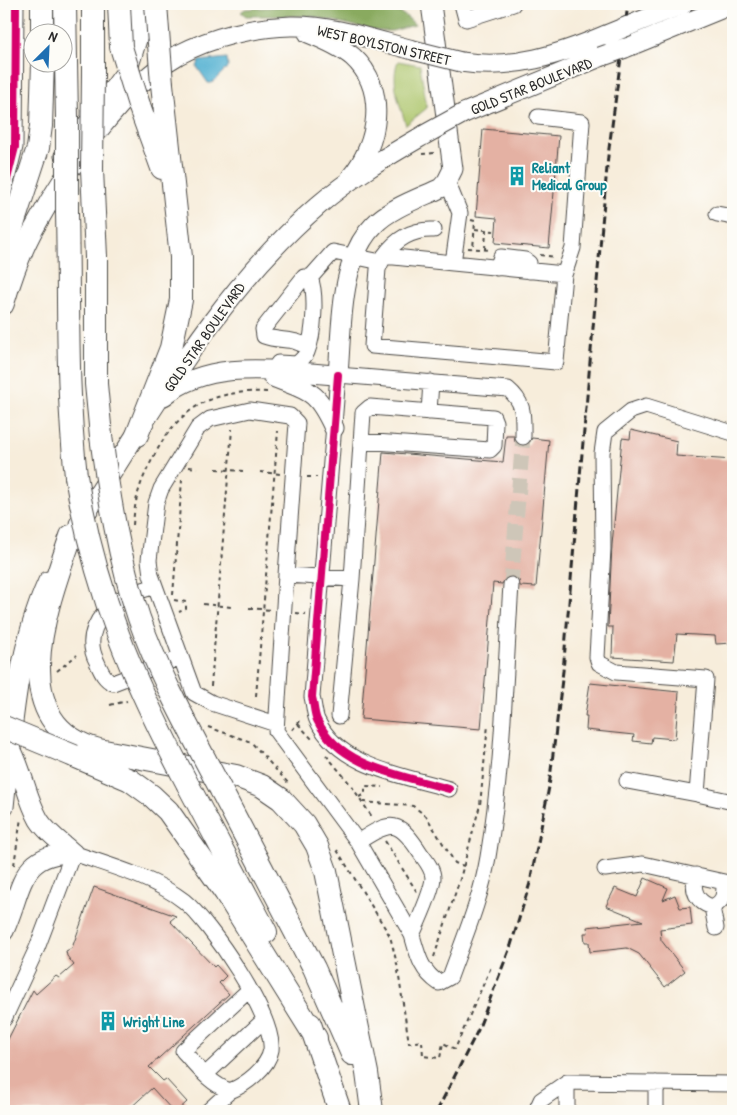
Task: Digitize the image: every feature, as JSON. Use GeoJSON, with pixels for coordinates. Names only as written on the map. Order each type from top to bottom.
{"type":"FeatureCollection","features":[{"type":"Feature","properties":{"kind":"highway"},"geometry":{"type":"LineString","coordinates":[[119,4],[121,47],[139,105],[160,159],[181,257]]}},
{"type":"Feature","properties":{"kind":"highway"},"geometry":{"type":"LineString","coordinates":[[137,436],[172,348],[181,300],[181,257],[162,84],[156,4]]}},
{"type":"Feature","properties":{"kind":"highway"},"geometry":{"type":"LineString","coordinates":[[66,13],[66,212],[70,418],[76,476],[92,558],[108,610],[141,694],[283,964],[316,1038],[340,1111]]}},
{"type":"Feature","properties":{"kind":"highway"},"geometry":{"type":"LineString","coordinates":[[92,13],[92,169],[96,257],[96,384],[109,501],[123,562],[140,620],[159,668],[331,1003],[345,1034],[372,1111]]}},
{"type":"Feature","properties":{"kind":"highway"},"geometry":{"type":"LineString","coordinates":[[4,252],[30,178],[39,143],[42,72]]}},
{"type":"Feature","properties":{"kind":"highway"},"geometry":{"type":"LineString","coordinates":[[71,536],[39,646],[36,677],[43,706],[60,730],[83,744],[99,750],[244,778],[272,792],[297,815],[313,838],[326,871],[367,1073],[372,1111]]}},
{"type":"Feature","properties":{"kind":"highway"},"geometry":{"type":"LineString","coordinates":[[7,737],[74,756],[130,780],[152,796],[168,811],[225,892],[316,1038]]}},
{"type":"Feature","properties":{"kind":"main road"},"geometry":{"type":"LineString","coordinates":[[36,224],[56,168],[78,135],[128,69],[138,36],[138,4]]}},
{"type":"Feature","properties":{"kind":"main road"},"geometry":{"type":"LineString","coordinates":[[159,400],[182,384],[206,374],[226,371],[338,375],[348,273],[357,247],[375,224],[441,188],[447,181],[453,168],[431,4]]}},
{"type":"Feature","properties":{"kind":"main road","name":"GOLD STAR BOULEVARD"},"geometry":{"type":"LineString","coordinates":[[4,806],[7,737],[20,669],[32,620],[49,580],[71,536],[137,436],[184,360],[252,270],[320,204],[383,158],[424,135],[464,113],[733,4]]}},
{"type":"Feature","properties":{"kind":"main road","name":"WEST BOYLSTON STREET"},"geometry":{"type":"LineString","coordinates":[[4,306],[36,224],[64,177],[116,111],[141,84],[176,56],[210,41],[234,34],[291,26],[330,30],[461,62],[488,65],[534,60],[571,50],[677,6]]}},
{"type":"Feature","properties":{"kind":"main road"},"geometry":{"type":"LineString","coordinates":[[291,26],[330,43],[353,58],[365,73],[373,92],[376,117],[368,149],[354,172],[338,191]]}},
{"type":"Feature","properties":{"kind":"main road"},"geometry":{"type":"LineString","coordinates":[[256,371],[306,389],[323,403],[334,428]]}},
{"type":"Feature","properties":{"kind":"main road"},"geometry":{"type":"LineString","coordinates":[[7,737],[40,821],[50,833],[73,853]]}},
{"type":"Feature","properties":{"kind":"main road"},"geometry":{"type":"LineString","coordinates":[[4,931],[25,876],[34,863],[45,856],[73,853]]}},
{"type":"Feature","properties":{"kind":"street"},"geometry":{"type":"LineString","coordinates":[[4,191],[15,147],[10,71],[16,4]]}},
{"type":"Feature","properties":{"kind":"street"},"geometry":{"type":"LineString","coordinates":[[462,4],[466,19],[513,4]]}},
{"type":"Feature","properties":{"kind":"street"},"geometry":{"type":"LineString","coordinates":[[434,230],[416,230],[397,242],[382,259],[372,346],[502,359],[556,362],[564,275],[573,248],[582,122],[538,117]]}},
{"type":"Feature","properties":{"kind":"street"},"geometry":{"type":"LineString","coordinates":[[447,181],[460,212],[453,263]]}},
{"type":"Feature","properties":{"kind":"street"},"geometry":{"type":"LineString","coordinates":[[717,214],[733,217]]}},
{"type":"Feature","properties":{"kind":"street"},"geometry":{"type":"LineString","coordinates":[[310,278],[333,252],[382,259],[453,263],[564,275]]}},
{"type":"Feature","properties":{"kind":"street"},"geometry":{"type":"LineString","coordinates":[[308,348],[300,341],[276,341],[264,336],[263,329],[304,277],[310,278]]}},
{"type":"Feature","properties":{"kind":"street"},"geometry":{"type":"LineString","coordinates":[[256,371],[278,363],[297,364],[306,354],[312,335],[314,287],[310,278]]}},
{"type":"Feature","properties":{"kind":"street"},"geometry":{"type":"LineString","coordinates":[[449,789],[368,765],[342,751],[325,734],[316,718],[312,697],[338,375],[508,389],[519,398],[523,414],[523,437]]}},
{"type":"Feature","properties":{"kind":"street"},"geometry":{"type":"LineString","coordinates":[[429,412],[431,382]]}},
{"type":"Feature","properties":{"kind":"street"},"geometry":{"type":"LineString","coordinates":[[697,794],[706,679],[616,672],[599,664],[597,657],[603,549],[602,453],[605,432],[631,411],[646,406],[733,433]]}},
{"type":"Feature","properties":{"kind":"street"},"geometry":{"type":"LineString","coordinates":[[339,716],[352,579],[361,441],[363,413],[370,408],[429,412],[493,417],[495,422],[494,446],[490,450],[361,441]]}},
{"type":"Feature","properties":{"kind":"street"},"geometry":{"type":"LineString","coordinates":[[276,724],[212,703],[194,693],[155,586],[149,560],[156,502],[161,489],[198,428],[210,418],[250,410],[290,416],[297,423],[276,731],[282,742],[358,842],[412,935],[420,963],[427,975],[439,983],[450,977],[476,903],[488,858],[502,728],[510,585]]}},
{"type":"Feature","properties":{"kind":"street"},"geometry":{"type":"LineString","coordinates":[[286,575],[352,579]]}},
{"type":"Feature","properties":{"kind":"street"},"geometry":{"type":"LineString","coordinates":[[155,586],[119,600],[100,617],[91,635],[91,652],[106,680],[113,683],[181,657]]}},
{"type":"Feature","properties":{"kind":"street"},"geometry":{"type":"LineString","coordinates":[[627,781],[733,802]]}},
{"type":"Feature","properties":{"kind":"street"},"geometry":{"type":"LineString","coordinates":[[358,842],[379,828],[401,828],[407,832],[430,868],[433,878],[412,935]]}},
{"type":"Feature","properties":{"kind":"street"},"geometry":{"type":"LineString","coordinates":[[4,1019],[37,948],[73,853],[148,881],[185,902],[202,919],[230,955],[270,1033],[271,1050],[266,1062],[252,1077],[230,1091],[208,1111]]}},
{"type":"Feature","properties":{"kind":"street"},"geometry":{"type":"LineString","coordinates":[[605,868],[643,864],[696,875],[728,883],[721,903],[712,907],[703,904],[695,893],[693,884],[696,875]]}},
{"type":"Feature","properties":{"kind":"street"},"geometry":{"type":"LineString","coordinates":[[712,907],[716,928]]}},
{"type":"Feature","properties":{"kind":"street"},"geometry":{"type":"LineString","coordinates":[[230,1091],[220,1088],[183,1052],[249,990]]}},
{"type":"Feature","properties":{"kind":"street"},"geometry":{"type":"LineString","coordinates":[[205,1075],[264,1020]]}},
{"type":"Feature","properties":{"kind":"street"},"geometry":{"type":"LineString","coordinates":[[567,1082],[567,1111]]}},
{"type":"Feature","properties":{"kind":"street"},"geometry":{"type":"LineString","coordinates":[[536,1111],[542,1100],[567,1082],[733,1084]]}},
{"type":"Feature","properties":{"kind":"street"},"geometry":{"type":"LineString","coordinates":[[656,1083],[656,1111]]}},
{"type":"Feature","properties":{"kind":"path"},"geometry":{"type":"LineString","coordinates":[[466,220],[475,221],[473,248]]}},
{"type":"Feature","properties":{"kind":"path"},"geometry":{"type":"LineString","coordinates":[[475,228],[494,230]]}},
{"type":"Feature","properties":{"kind":"path"},"geometry":{"type":"LineString","coordinates":[[485,249],[486,230]]}},
{"type":"Feature","properties":{"kind":"path"},"geometry":{"type":"LineString","coordinates":[[211,686],[232,429]]}},
{"type":"Feature","properties":{"kind":"path"},"geometry":{"type":"LineString","coordinates":[[256,696],[278,431]]}},
{"type":"Feature","properties":{"kind":"path"},"geometry":{"type":"LineString","coordinates":[[183,466],[197,468]]}},
{"type":"Feature","properties":{"kind":"path"},"geometry":{"type":"LineString","coordinates":[[216,469],[243,471]]}},
{"type":"Feature","properties":{"kind":"path"},"geometry":{"type":"LineString","coordinates":[[260,472],[282,474]]}},
{"type":"Feature","properties":{"kind":"path"},"geometry":{"type":"LineString","coordinates":[[176,613],[186,609],[186,602],[172,600],[183,476]]}},
{"type":"Feature","properties":{"kind":"path"},"geometry":{"type":"LineString","coordinates":[[203,604],[232,607]]}},
{"type":"Feature","properties":{"kind":"path"},"geometry":{"type":"LineString","coordinates":[[249,608],[278,611]]}},
{"type":"Feature","properties":{"kind":"path"},"geometry":{"type":"LineString","coordinates":[[293,612],[310,614]]}},
{"type":"Feature","properties":{"kind":"path"},"geometry":{"type":"LineString","coordinates":[[56,672],[77,655]]}},
{"type":"Feature","properties":{"kind":"path"},"geometry":{"type":"LineString","coordinates":[[298,724],[316,743]]}},
{"type":"Feature","properties":{"kind":"path"},"geometry":{"type":"LineString","coordinates":[[432,964],[464,866],[480,805],[488,725]]}},
{"type":"Feature","properties":{"kind":"path"},"geometry":{"type":"LineString","coordinates":[[322,750],[359,797],[372,817],[367,821]]}},
{"type":"Feature","properties":{"kind":"path"},"geometry":{"type":"LineString","coordinates":[[359,797],[365,794],[366,786],[383,787]]}},
{"type":"Feature","properties":{"kind":"path"},"geometry":{"type":"LineString","coordinates":[[362,802],[413,806],[426,816],[455,863],[464,866]]}},
{"type":"Feature","properties":{"kind":"path"},"geometry":{"type":"LineString","coordinates":[[13,871],[22,811]]}},
{"type":"Feature","properties":{"kind":"path"},"geometry":{"type":"LineString","coordinates":[[380,844],[385,840],[418,894]]}},
{"type":"Feature","properties":{"kind":"green space"},"geometry":{"type":"Polygon","coordinates":[[[319,4],[358,4],[384,7],[407,17],[415,25],[392,31],[378,31],[311,16],[246,16],[241,12],[245,9],[319,4]]]}},
{"type":"Feature","properties":{"kind":"green space"},"geometry":{"type":"Polygon","coordinates":[[[398,61],[420,65],[427,108],[406,125],[395,85],[398,61]]]}},
{"type":"Feature","properties":{"kind":"water"},"geometry":{"type":"Polygon","coordinates":[[[227,58],[228,67],[212,83],[208,83],[197,67],[199,61],[227,58]]]}},
{"type":"Feature","properties":{"kind":"building","name":"Reliant Medical Group"},"geometry":{"type":"Polygon","coordinates":[[[483,129],[559,136],[549,248],[495,243],[497,218],[476,216],[483,129]]]}},
{"type":"Feature","properties":{"kind":"building"},"geometry":{"type":"Polygon","coordinates":[[[631,430],[677,441],[676,456],[733,460],[733,643],[716,644],[715,636],[677,634],[674,661],[612,657],[613,627],[608,627],[612,545],[622,438],[630,439],[631,430]]]}},
{"type":"Feature","properties":{"kind":"building"},"geometry":{"type":"Polygon","coordinates":[[[506,436],[514,436],[515,442],[522,446],[528,445],[532,438],[549,440],[536,587],[520,586],[519,580],[512,576],[506,577],[502,584],[493,583],[481,729],[361,719],[383,452],[503,462],[506,436]]]}},
{"type":"Feature","properties":{"kind":"building"},"geometry":{"type":"Polygon","coordinates":[[[590,683],[679,692],[675,739],[652,737],[651,743],[633,741],[634,735],[586,730],[587,716],[585,716],[590,683]]]}},
{"type":"Feature","properties":{"kind":"building"},"geometry":{"type":"Polygon","coordinates":[[[645,878],[668,888],[663,900],[675,895],[680,908],[690,907],[692,925],[660,929],[661,940],[685,971],[665,987],[639,954],[627,948],[590,952],[589,942],[585,942],[584,933],[588,933],[587,927],[643,921],[606,906],[615,888],[637,897],[645,878]]]}},
{"type":"Feature","properties":{"kind":"building","name":"Wright Line"},"geometry":{"type":"Polygon","coordinates":[[[94,887],[176,916],[170,921],[214,967],[216,965],[226,976],[219,983],[229,994],[149,1067],[163,1081],[166,1079],[187,1102],[177,1111],[173,1111],[152,1088],[127,1111],[4,1111],[4,1047],[33,990],[36,994],[56,976],[59,978],[74,965],[67,956],[66,951],[72,948],[94,887]]]}},
{"type":"Feature","properties":{"kind":"tunnel"},"geometry":{"type":"LineString","coordinates":[[511,585],[523,437]]}},
{"type":"Feature","properties":{"kind":"railway"},"geometry":{"type":"LineString","coordinates":[[437,1111],[478,1030],[511,945],[530,883],[549,787],[563,671],[608,156],[628,4]]}},
{"type":"Feature","properties":{"kind":"cycle path"},"geometry":{"type":"LineString","coordinates":[[4,191],[15,147],[16,4]]}},
{"type":"Feature","properties":{"kind":"cycle path"},"geometry":{"type":"LineString","coordinates":[[338,375],[312,697],[315,714],[327,736],[341,749],[357,759],[393,774],[449,789]]}},
{"type":"Feature","properties":{"kind":"place","name":"Reliant Medical Group"},"geometry":{"type":"Point","coordinates":[517,176]}},
{"type":"Feature","properties":{"kind":"place","name":"Wright Line"},"geometry":{"type":"Point","coordinates":[108,1021]}}]}
